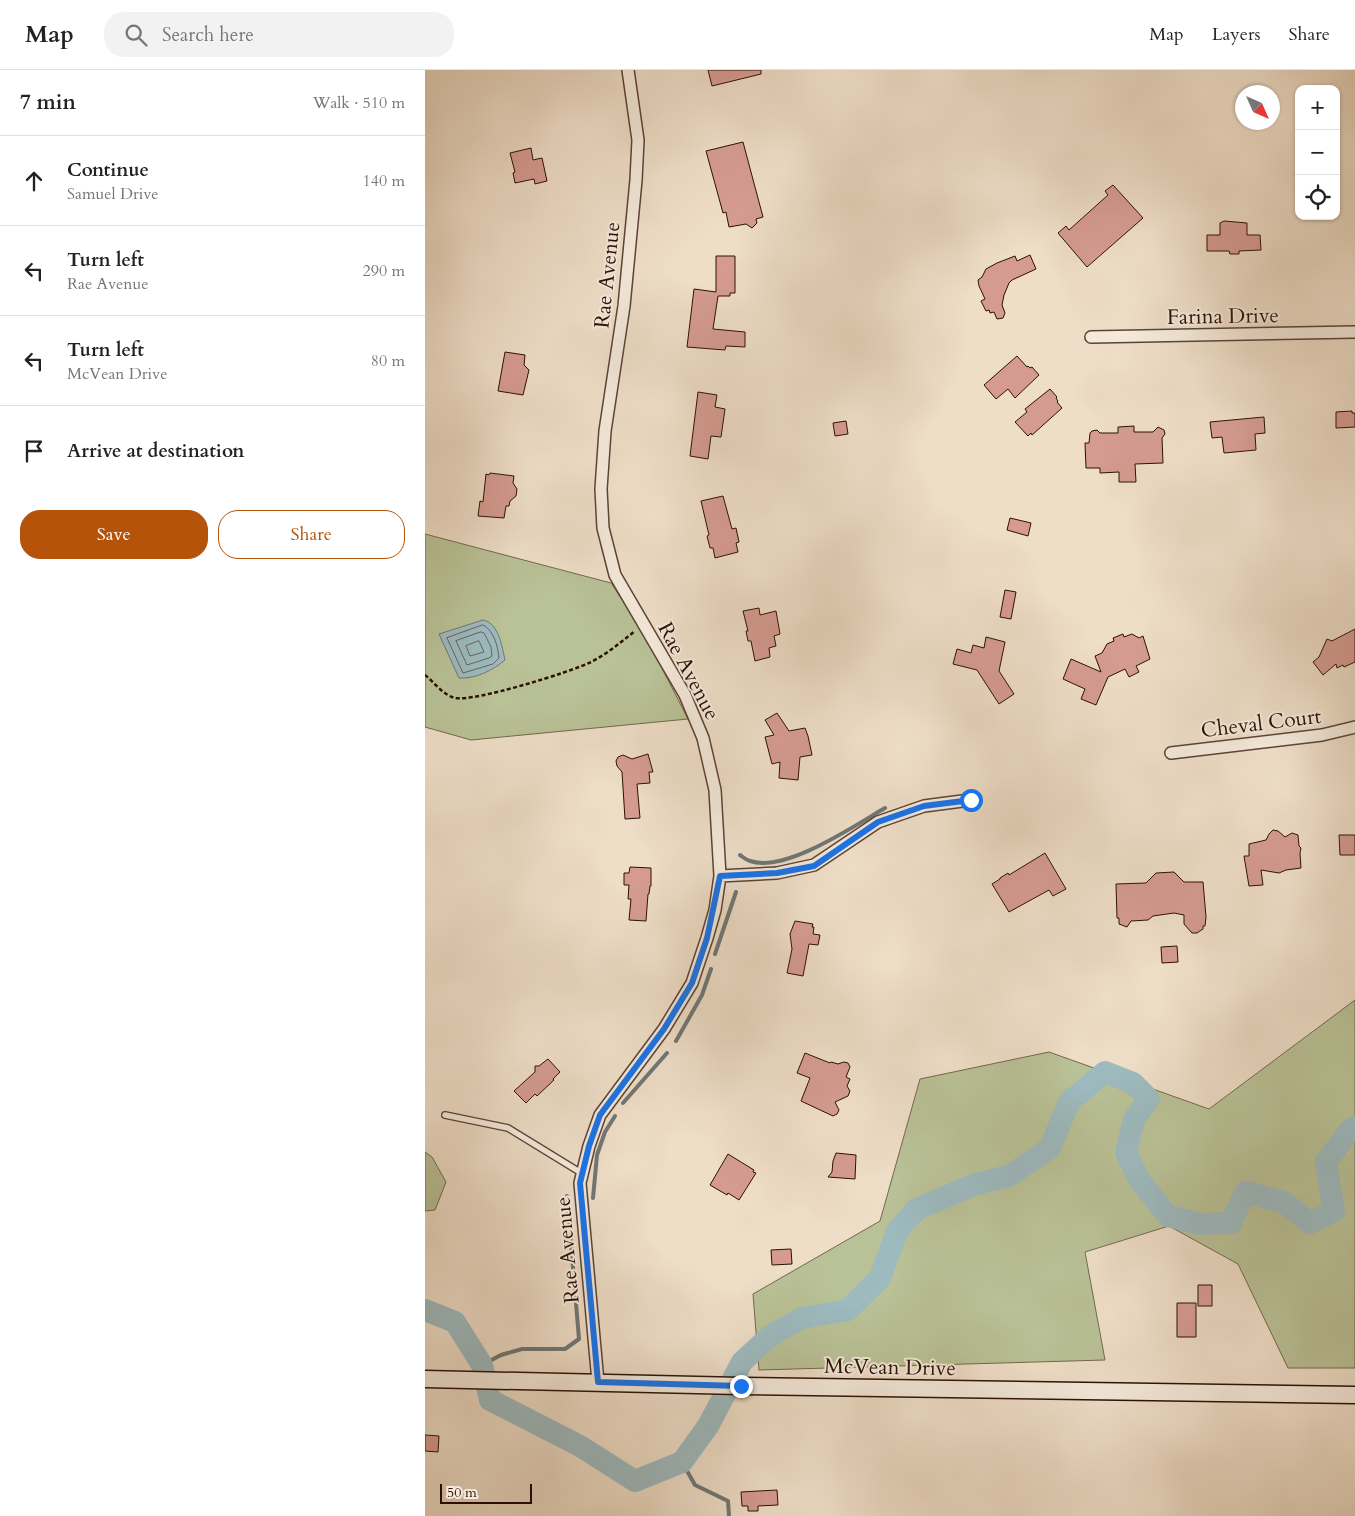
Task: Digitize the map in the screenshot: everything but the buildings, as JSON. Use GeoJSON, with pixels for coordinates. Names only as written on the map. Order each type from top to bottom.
{"type":"FeatureCollection","features":[{"type":"Feature","properties":{"kind":"main road","name":"McVean Drive"},"geometry":{"type":"LineString","coordinates":[[425,1379],[741,1386],[1355,1394]]}},
{"type":"Feature","properties":{"kind":"street","name":"Rae Avenue"},"geometry":{"type":"LineString","coordinates":[[598,1382],[580,1183],[589,1146],[600,1115],[664,1029],[692,983],[707,938],[720,876],[715,790],[703,738],[685,695],[615,574],[603,528],[601,489],[605,431],[624,306],[636,180],[638,140],[628,70]]}},
{"type":"Feature","properties":{"kind":"street","name":"Farina Drive"},"geometry":{"type":"LineString","coordinates":[[1091,337],[1355,332]]}},
{"type":"Feature","properties":{"kind":"street","name":"Cheval Court"},"geometry":{"type":"LineString","coordinates":[[1171,754],[1322,735],[1355,727]]}},
{"type":"Feature","properties":{"kind":"street"},"geometry":{"type":"LineString","coordinates":[[720,876],[777,873],[814,866],[878,822],[924,806],[971,800]]}},
{"type":"Feature","properties":{"kind":"lane"},"geometry":{"type":"LineString","coordinates":[[445,1115],[508,1128],[583,1174]]}},
{"type":"Feature","properties":{"kind":"path"},"geometry":{"type":"LineString","coordinates":[[425,674],[452,697],[478,697],[572,670],[593,662],[643,625]]}},
{"type":"Feature","properties":{"kind":"green space"},"geometry":{"type":"Polygon","coordinates":[[[425,534],[611,583],[645,635],[688,719],[471,740],[425,727],[425,534]]]}},
{"type":"Feature","properties":{"kind":"green space"},"geometry":{"type":"Polygon","coordinates":[[[1355,1000],[1355,1368],[1288,1368],[1238,1264],[1169,1226],[1085,1252],[1105,1360],[759,1370],[753,1294],[880,1221],[920,1079],[1049,1052],[1209,1109],[1355,1000]]]}},
{"type":"Feature","properties":{"kind":"green space"},"geometry":{"type":"Polygon","coordinates":[[[425,1152],[432,1157],[446,1182],[435,1210],[425,1211],[425,1152]]]}},
{"type":"Feature","properties":{"kind":"water"},"geometry":{"type":"Polygon","coordinates":[[[483,620],[493,626],[496,631],[501,642],[505,660],[484,673],[472,677],[459,678],[439,634],[483,620]]]}},
{"type":"Feature","properties":{"kind":"waterway"},"geometry":{"type":"LineString","coordinates":[[740,855],[749,861],[765,863],[800,854],[838,836],[885,808]]}},
{"type":"Feature","properties":{"kind":"waterway"},"geometry":{"type":"LineString","coordinates":[[715,954],[736,892]]}},
{"type":"Feature","properties":{"kind":"waterway"},"geometry":{"type":"LineString","coordinates":[[676,1041],[702,995],[711,969]]}},
{"type":"Feature","properties":{"kind":"waterway"},"geometry":{"type":"LineString","coordinates":[[623,1103],[667,1053]]}},
{"type":"Feature","properties":{"kind":"waterway"},"geometry":{"type":"LineString","coordinates":[[425,1310],[455,1322],[482,1365],[490,1400],[580,1446],[635,1481],[682,1462],[708,1426],[742,1362],[770,1336],[802,1318],[848,1310],[880,1278],[897,1231],[917,1209],[976,1184],[1009,1176],[1050,1148],[1069,1102],[1105,1072],[1133,1083],[1149,1099],[1134,1119],[1126,1153],[1140,1181],[1168,1216],[1200,1224],[1231,1223],[1245,1192],[1284,1202],[1310,1223],[1334,1211],[1326,1162],[1350,1130],[1355,1127]]}},
{"type":"Feature","properties":{"kind":"waterway"},"geometry":{"type":"LineString","coordinates":[[593,1198],[597,1155],[605,1132],[615,1116]]}},
{"type":"Feature","properties":{"kind":"waterway"},"geometry":{"type":"LineString","coordinates":[[482,1365],[501,1355],[522,1349],[565,1349],[579,1339],[567,1196]]}},
{"type":"Feature","properties":{"kind":"waterway"},"geometry":{"type":"LineString","coordinates":[[682,1462],[695,1485],[728,1501],[729,1516]]}},
{"type":"Feature","properties":{"kind":"route"},"geometry":{"type":"LineString","coordinates":[[741,1386],[598,1382],[580,1183],[589,1146],[600,1115],[664,1029],[692,983],[715,910],[720,876],[777,873],[814,866],[878,822],[924,806],[971,800]]}}]}
